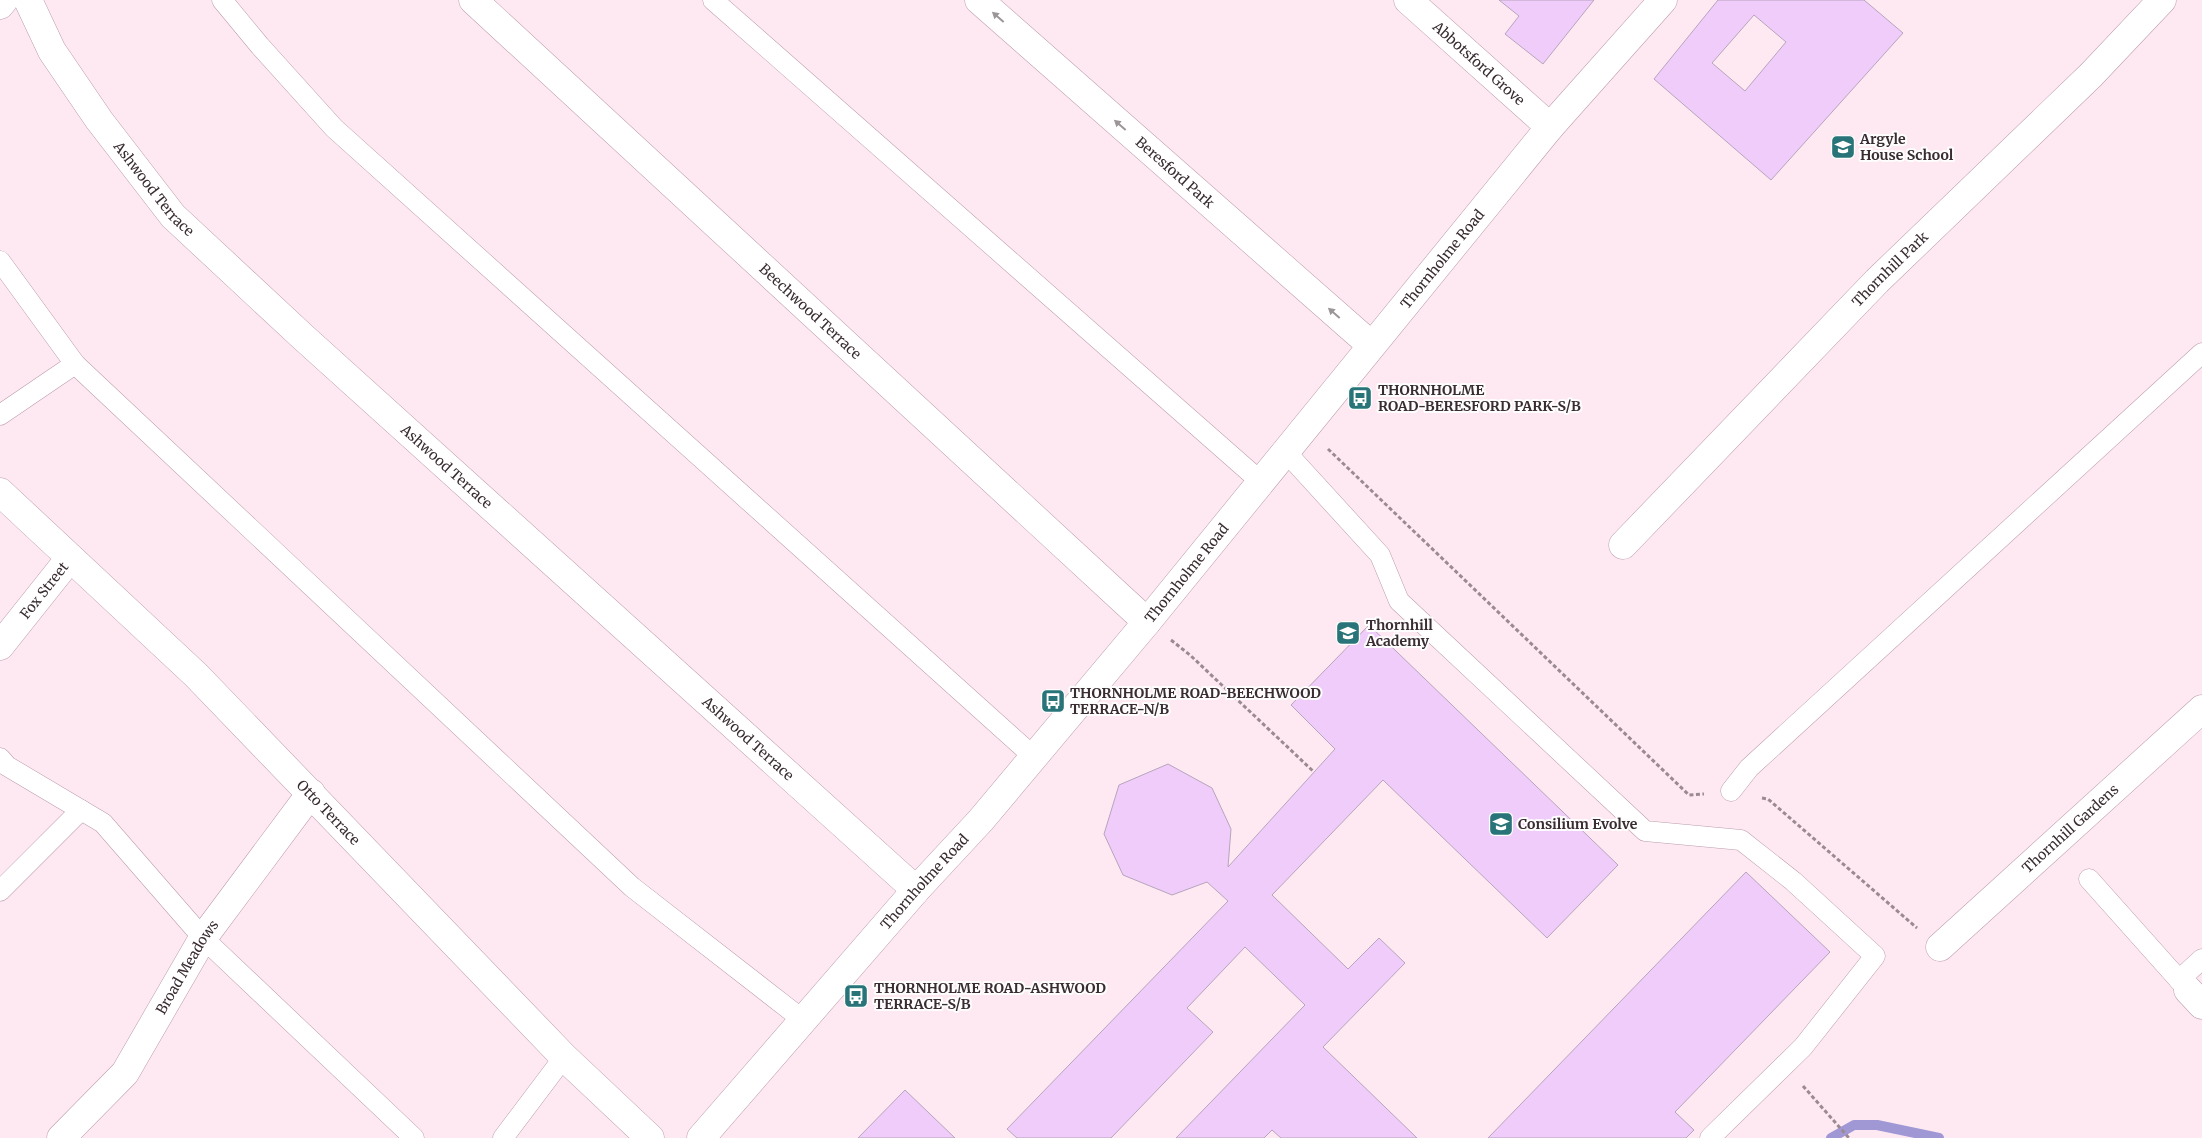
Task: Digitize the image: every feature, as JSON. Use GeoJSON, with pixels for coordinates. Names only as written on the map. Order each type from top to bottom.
{"type":"FeatureCollection","features":[{"type":"Feature","properties":{"kind":"street"},"geometry":{"type":"LineString","coordinates":[[0,5],[4,0]]}},
{"type":"Feature","properties":{"kind":"street","name":"Ashwood Terrace"},"geometry":{"type":"LineString","coordinates":[[28,0],[57,58],[98,120],[173,216],[310,343],[916,890]]}},
{"type":"Feature","properties":{"kind":"street","name":"Beechwood Terrace"},"geometry":{"type":"LineString","coordinates":[[472,0],[1147,622]]}},
{"type":"Feature","properties":{"kind":"street","name":"Beresford Park"},"geometry":{"type":"LineString","coordinates":[[979,0],[1371,345]]}},
{"type":"Feature","properties":{"kind":"street","name":"Abbotsford Grove"},"geometry":{"type":"LineString","coordinates":[[1408,0],[1550,126]]}},
{"type":"Feature","properties":{"kind":"street","name":"Thornhill Park"},"geometry":{"type":"LineString","coordinates":[[1623,545],[1877,281],[2091,75],[2162,0]]}},
{"type":"Feature","properties":{"kind":"street","name":"Thornholme Road"},"geometry":{"type":"LineString","coordinates":[[701,1138],[916,890],[981,820],[1147,622],[1304,426],[1550,126],[1657,2]]}},
{"type":"Feature","properties":{"kind":"street","name":"Otto Terrace"},"geometry":{"type":"LineString","coordinates":[[0,492],[196,675],[564,1057],[650,1138]]}},
{"type":"Feature","properties":{"kind":"street","name":"Fox Street"},"geometry":{"type":"LineString","coordinates":[[0,646],[70,558]]}},
{"type":"Feature","properties":{"kind":"street","name":"Thornhill Gardens"},"geometry":{"type":"LineString","coordinates":[[1940,947],[2202,709]]}},
{"type":"Feature","properties":{"kind":"street","name":"Broad Meadows"},"geometry":{"type":"LineString","coordinates":[[60,1138],[125,1073],[203,938],[311,793]]}},
{"type":"Feature","properties":{"kind":"lane"},"geometry":{"type":"LineString","coordinates":[[222,0],[260,46],[334,128],[1034,757]]}},
{"type":"Feature","properties":{"kind":"lane"},"geometry":{"type":"LineString","coordinates":[[713,0],[1260,481]]}},
{"type":"Feature","properties":{"kind":"lane"},"geometry":{"type":"LineString","coordinates":[[0,261],[75,364],[632,886],[804,1020]]}},
{"type":"Feature","properties":{"kind":"lane"},"geometry":{"type":"LineString","coordinates":[[1731,791],[1756,761],[2202,353]]}},
{"type":"Feature","properties":{"kind":"lane"},"geometry":{"type":"LineString","coordinates":[[0,415],[75,364]]}},
{"type":"Feature","properties":{"kind":"lane"},"geometry":{"type":"LineString","coordinates":[[1285,451],[1380,555],[1399,601],[1645,831],[1741,840],[1793,881],[1875,956],[1803,1047],[1710,1138]]}},
{"type":"Feature","properties":{"kind":"lane"},"geometry":{"type":"LineString","coordinates":[[0,758],[7,766],[103,823],[203,938],[414,1138]]}},
{"type":"Feature","properties":{"kind":"lane"},"geometry":{"type":"LineString","coordinates":[[0,891],[81,810]]}},
{"type":"Feature","properties":{"kind":"lane"},"geometry":{"type":"LineString","coordinates":[[2089,879],[2190,992],[2202,958]]}},
{"type":"Feature","properties":{"kind":"lane"},"geometry":{"type":"LineString","coordinates":[[503,1138],[564,1057]]}},
{"type":"Feature","properties":{"kind":"path"},"geometry":{"type":"LineString","coordinates":[[1304,426],[1690,795],[1731,791],[1768,799],[1940,947]]}},
{"type":"Feature","properties":{"kind":"path"},"geometry":{"type":"LineString","coordinates":[[1190,655],[1314,772]]}},
{"type":"Feature","properties":{"kind":"path"},"geometry":{"type":"LineString","coordinates":[[1784,1065],[1850,1138]]}},
{"type":"Feature","properties":{"kind":"building"},"geometry":{"type":"Polygon","coordinates":[[[1499,0],[1594,0],[1543,64],[1505,34],[1519,16],[1499,0]]]}},
{"type":"Feature","properties":{"kind":"building"},"geometry":{"type":"Polygon","coordinates":[[[1718,0],[1864,0],[1903,33],[1771,180],[1654,79],[1718,0]],[[1754,15],[1712,63],[1745,91],[1786,42],[1754,15]]]}},
{"type":"Feature","properties":{"kind":"building"},"geometry":{"type":"Polygon","coordinates":[[[1369,625],[1618,865],[1547,938],[1383,780],[1272,895],[1348,969],[1379,938],[1405,963],[1323,1047],[1417,1138],[1281,1138],[1272,1130],[1264,1138],[1176,1138],[1305,1005],[1245,947],[1187,1008],[1213,1032],[1111,1138],[1017,1138],[1007,1129],[1228,901],[1207,882],[1172,895],[1123,875],[1104,834],[1119,785],[1168,764],[1212,788],[1231,829],[1228,867],[1335,749],[1291,705],[1369,625]]]}},
{"type":"Feature","properties":{"kind":"building"},"geometry":{"type":"Polygon","coordinates":[[[1746,872],[1830,952],[1675,1112],[1694,1130],[1686,1138],[1488,1138],[1746,872]]]}},
{"type":"Feature","properties":{"kind":"building"},"geometry":{"type":"Polygon","coordinates":[[[905,1090],[955,1138],[858,1138],[905,1090]]]}},
{"type":"Feature","properties":{"kind":"waterway"},"geometry":{"type":"LineString","coordinates":[[1831,1138],[1854,1125],[1877,1125],[1939,1138]]}},
{"type":"Feature","properties":{"kind":"place","name":"Argyle House School"},"geometry":{"type":"Point","coordinates":[1843,147]}},
{"type":"Feature","properties":{"kind":"place","name":"THORNHOLME ROAD-BERESFORD PARK-S/B"},"geometry":{"type":"Point","coordinates":[1360,398]}},
{"type":"Feature","properties":{"kind":"place","name":"Thornhill Academy"},"geometry":{"type":"Point","coordinates":[1348,633]}},
{"type":"Feature","properties":{"kind":"place","name":"THORNHOLME ROAD-BEECHWOOD TERRACE-N/B"},"geometry":{"type":"Point","coordinates":[1053,701]}},
{"type":"Feature","properties":{"kind":"place","name":"Consilium Evolve"},"geometry":{"type":"Point","coordinates":[1501,824]}},
{"type":"Feature","properties":{"kind":"place","name":"THORNHOLME ROAD-ASHWOOD TERRACE-S/B"},"geometry":{"type":"Point","coordinates":[856,996]}}]}
